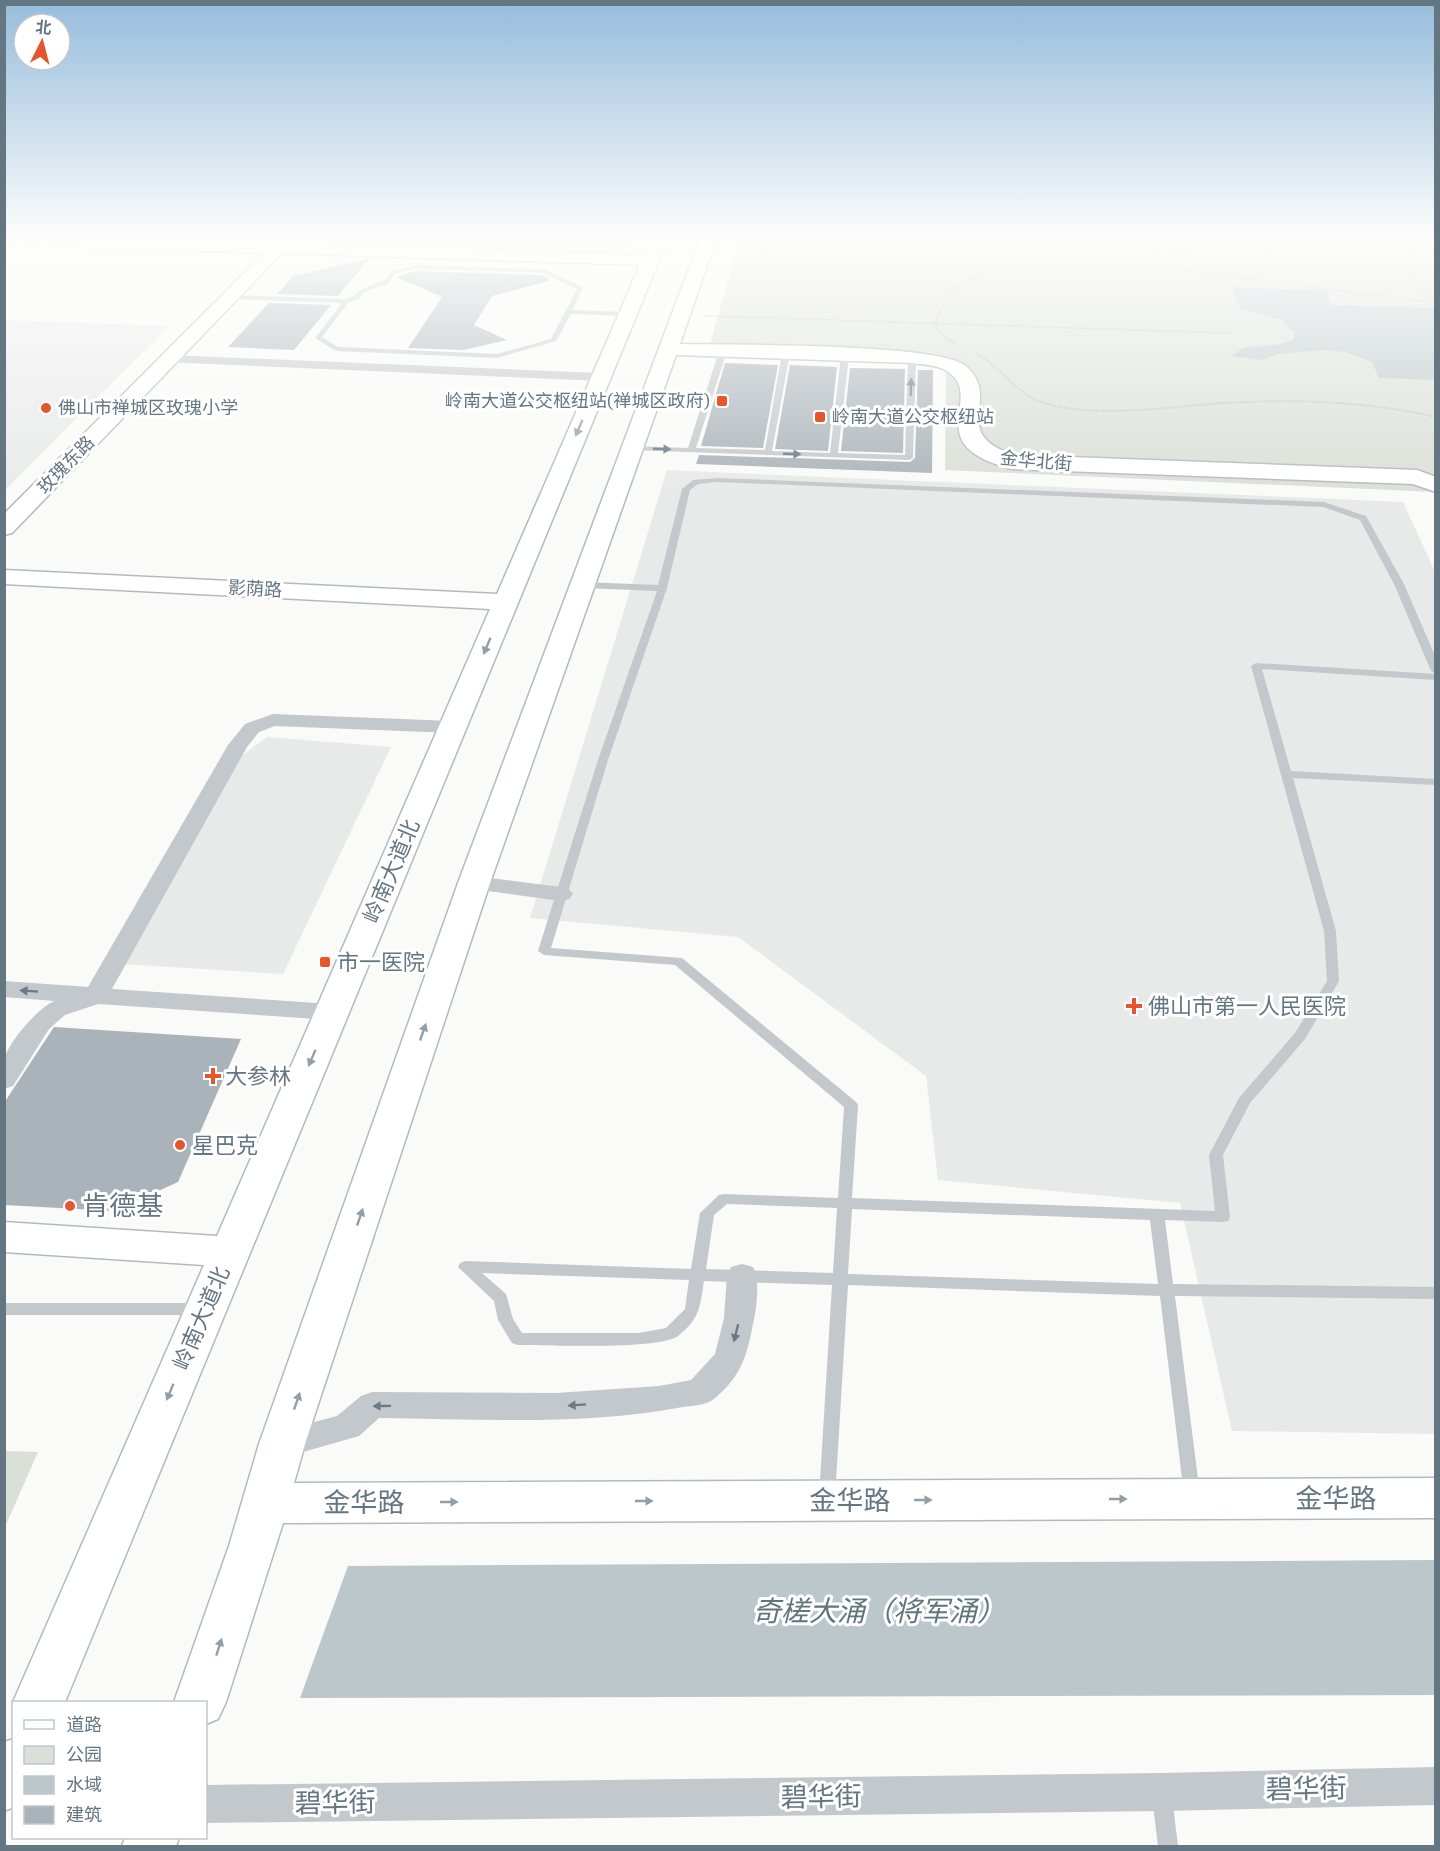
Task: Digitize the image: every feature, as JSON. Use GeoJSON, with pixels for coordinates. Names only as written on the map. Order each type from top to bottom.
{"type":"FeatureCollection","features":[{"type":"Feature","properties":{"kind":"main road","name":"玫瑰东路"},"geometry":{"type":"LineString","coordinates":[[4,528],[203,325]]}},
{"type":"Feature","properties":{"kind":"main road","name":"岭南大道北"},"geometry":{"type":"LineString","coordinates":[[39,1701],[623,325]]}},
{"type":"Feature","properties":{"kind":"main road"},"geometry":{"type":"LineString","coordinates":[[200,1701],[282,1444],[474,883],[679,325]]}},
{"type":"Feature","properties":{"kind":"main road","name":"金华北街"},"geometry":{"type":"LineString","coordinates":[[670,349],[912,357],[950,365],[965,376],[968,383],[970,436],[974,445],[994,458],[1012,462],[1417,477],[1436,485]]}},
{"type":"Feature","properties":{"kind":"main road","name":"影荫路"},"geometry":{"type":"LineString","coordinates":[[4,577],[505,602]]}},
{"type":"Feature","properties":{"kind":"main road"},"geometry":{"type":"LineString","coordinates":[[4,1237],[229,1252]]}},
{"type":"Feature","properties":{"kind":"main road","name":"金华路"},"geometry":{"type":"LineString","coordinates":[[265,1503],[1436,1498]]}},
{"type":"Feature","properties":{"kind":"main road"},"geometry":{"type":"LineString","coordinates":[[4,1785],[12,1768]]}},
{"type":"Feature","properties":{"kind":"street"},"geometry":{"type":"LineString","coordinates":[[169,359],[601,377]]}},
{"type":"Feature","properties":{"kind":"street"},"geometry":{"type":"LineString","coordinates":[[4,1080],[40,1023],[56,1009],[96,996],[238,745],[252,728],[273,720],[452,728]]}},
{"type":"Feature","properties":{"kind":"street"},"geometry":{"type":"LineString","coordinates":[[474,883],[561,894]]}},
{"type":"Feature","properties":{"kind":"street"},"geometry":{"type":"LineString","coordinates":[[4,989],[331,1012]]}},
{"type":"Feature","properties":{"kind":"street"},"geometry":{"type":"LineString","coordinates":[[282,1444],[347,1427],[372,1405],[556,1406],[659,1399],[701,1391],[729,1359],[739,1318],[742,1275]]}},
{"type":"Feature","properties":{"kind":"street","name":"碧华街"},"geometry":{"type":"LineString","coordinates":[[207,1804],[1161,1792],[1436,1786]]}},
{"type":"Feature","properties":{"kind":"lane"},"geometry":{"type":"LineString","coordinates":[[328,325],[318,338],[336,349],[497,356],[554,340],[561,325]]}},
{"type":"Feature","properties":{"kind":"lane"},"geometry":{"type":"LineString","coordinates":[[691,450],[723,351]]}},
{"type":"Feature","properties":{"kind":"lane"},"geometry":{"type":"LineString","coordinates":[[768,453],[786,353]]}},
{"type":"Feature","properties":{"kind":"lane"},"geometry":{"type":"LineString","coordinates":[[834,455],[844,355]]}},
{"type":"Feature","properties":{"kind":"lane"},"geometry":{"type":"LineString","coordinates":[[633,448],[909,458],[912,357]]}},
{"type":"Feature","properties":{"kind":"lane"},"geometry":{"type":"LineString","coordinates":[[826,1501],[850,1105],[678,961],[544,951],[603,760],[662,588],[686,489],[696,482],[706,481],[1324,505],[1363,518],[1399,584],[1436,671]]}},
{"type":"Feature","properties":{"kind":"lane"},"geometry":{"type":"LineString","coordinates":[[583,585],[662,588]]}},
{"type":"Feature","properties":{"kind":"lane"},"geometry":{"type":"LineString","coordinates":[[1436,677],[1256,666],[1330,931],[1333,981],[1300,1036],[1244,1101],[1216,1155],[1223,1216],[724,1199],[707,1213],[698,1274],[692,1311],[671,1333],[639,1339],[518,1339],[506,1320],[501,1298],[465,1267],[698,1274],[840,1278],[1166,1290],[1436,1293]]}},
{"type":"Feature","properties":{"kind":"lane"},"geometry":{"type":"LineString","coordinates":[[1286,774],[1436,782]]}},
{"type":"Feature","properties":{"kind":"lane"},"geometry":{"type":"LineString","coordinates":[[1157,1215],[1192,1499]]}},
{"type":"Feature","properties":{"kind":"lane"},"geometry":{"type":"LineString","coordinates":[[4,1308],[205,1309]]}},
{"type":"Feature","properties":{"kind":"lane"},"geometry":{"type":"LineString","coordinates":[[1161,1792],[1168,1846]]}},
{"type":"Feature","properties":{"kind":"path"},"geometry":{"type":"LineString","coordinates":[[936,325],[944,338],[964,348]]}},
{"type":"Feature","properties":{"kind":"path"},"geometry":{"type":"LineString","coordinates":[[980,325],[1229,333]]}},
{"type":"Feature","properties":{"kind":"path"},"geometry":{"type":"LineString","coordinates":[[972,352],[989,359],[1038,401],[1061,406],[1115,409],[1260,401],[1350,402],[1398,407],[1436,417]]}},
{"type":"Feature","properties":{"kind":"shaded area","name":"佛山市禅城区玫瑰小学"},"geometry":{"type":"Polygon","coordinates":[[[4,325],[169,326],[5,490],[4,325]]]}},
{"type":"Feature","properties":{"kind":"shaded area","name":"佛山市第一人民医院"},"geometry":{"type":"Polygon","coordinates":[[[667,470],[1403,502],[1436,574],[1435,1434],[1232,1431],[1180,1203],[938,1180],[926,1076],[738,937],[530,918],[667,470]]]}},
{"type":"Feature","properties":{"kind":"shaded area"},"geometry":{"type":"Polygon","coordinates":[[[267,737],[391,747],[283,974],[122,964],[240,757],[267,737]]]}},
{"type":"Feature","properties":{"kind":"green space"},"geometry":{"type":"Polygon","coordinates":[[[715,325],[1435,325],[1435,492],[945,470],[946,359],[709,347],[715,325]]]}},
{"type":"Feature","properties":{"kind":"green space"},"geometry":{"type":"Polygon","coordinates":[[[4,1451],[38,1452],[5,1527],[4,1451]]]}},
{"type":"Feature","properties":{"kind":"water"},"geometry":{"type":"Polygon","coordinates":[[[1287,325],[1434,325],[1435,380],[1379,378],[1372,362],[1345,352],[1323,350],[1278,354],[1262,360],[1231,356],[1243,348],[1281,344],[1294,339],[1295,332],[1287,325]]]}},
{"type":"Feature","properties":{"kind":"water","name":"奇槎大涌（将军涌）"},"geometry":{"type":"Polygon","coordinates":[[[1435,1560],[1435,1695],[300,1698],[348,1566],[1435,1560]]]}},
{"type":"Feature","properties":{"kind":"building"},"geometry":{"type":"Polygon","coordinates":[[[248,325],[314,325],[294,350],[228,347],[248,325]]]}},
{"type":"Feature","properties":{"kind":"building"},"geometry":{"type":"Polygon","coordinates":[[[423,325],[475,325],[507,340],[464,350],[408,348],[423,325]]]}},
{"type":"Feature","properties":{"kind":"building"},"geometry":{"type":"Polygon","coordinates":[[[725,363],[778,365],[763,448],[701,446],[725,363]]]}},
{"type":"Feature","properties":{"kind":"building"},"geometry":{"type":"Polygon","coordinates":[[[790,365],[837,367],[828,451],[775,449],[790,365]]]}},
{"type":"Feature","properties":{"kind":"building"},"geometry":{"type":"Polygon","coordinates":[[[850,368],[905,369],[903,453],[841,451],[850,368]]]}},
{"type":"Feature","properties":{"kind":"building"},"geometry":{"type":"Polygon","coordinates":[[[918,370],[933,370],[932,473],[696,464],[699,455],[910,462],[915,458],[918,370]]]}},
{"type":"Feature","properties":{"kind":"building"},"geometry":{"type":"Polygon","coordinates":[[[54,1027],[241,1039],[178,1182],[114,1211],[4,1205],[4,1103],[54,1027]]]}},
{"type":"Feature","properties":{"kind":"place","name":"岭南大道公交枢纽站(禅城区政府)"},"geometry":{"type":"Point","coordinates":[722,401]}},
{"type":"Feature","properties":{"kind":"place","name":"佛山市禅城区玫瑰小学"},"geometry":{"type":"Point","coordinates":[46,408]}},
{"type":"Feature","properties":{"kind":"place","name":"岭南大道公交枢纽站"},"geometry":{"type":"Point","coordinates":[820,417]}},
{"type":"Feature","properties":{"kind":"place","name":"市一医院"},"geometry":{"type":"Point","coordinates":[325,962]}},
{"type":"Feature","properties":{"kind":"place","name":"佛山市第一人民医院"},"geometry":{"type":"Point","coordinates":[1134,1006]}},
{"type":"Feature","properties":{"kind":"place","name":"大参林"},"geometry":{"type":"Point","coordinates":[213,1076]}},
{"type":"Feature","properties":{"kind":"place","name":"星巴克"},"geometry":{"type":"Point","coordinates":[180,1145]}},
{"type":"Feature","properties":{"kind":"place","name":"肯德基"},"geometry":{"type":"Point","coordinates":[70,1206]}}]}
